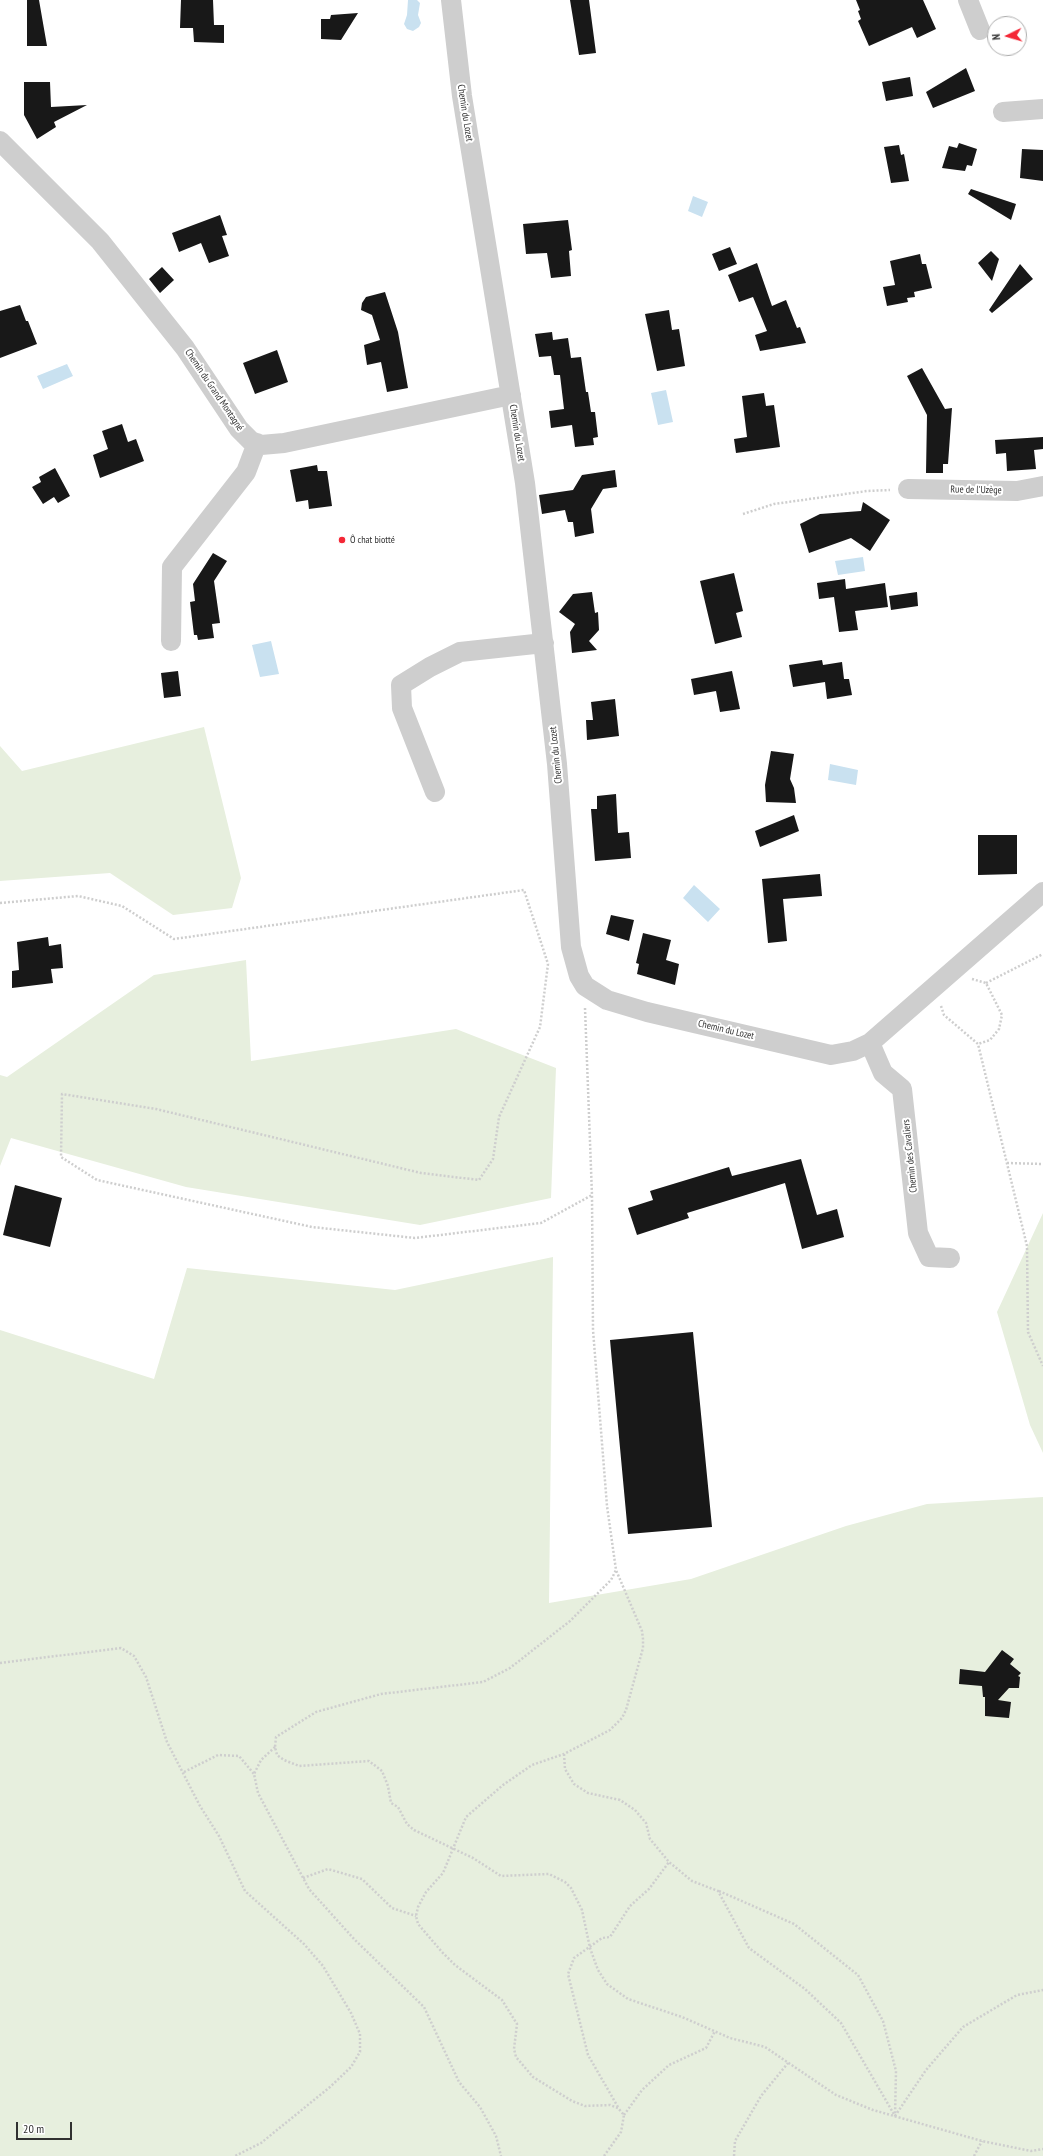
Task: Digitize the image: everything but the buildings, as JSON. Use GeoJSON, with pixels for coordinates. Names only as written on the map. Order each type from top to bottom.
{"type":"FeatureCollection","features":[{"type":"Feature","properties":{"kind":"street","name":"Chemin du Lozet"},"geometry":{"type":"LineString","coordinates":[[452,0],[462,96],[526,483],[557,764],[571,947],[574,965],[585,986],[607,1000],[647,1012],[831,1054],[853,1051],[870,1043],[1043,892]]}},
{"type":"Feature","properties":{"kind":"street"},"geometry":{"type":"LineString","coordinates":[[968,0],[980,30]]}},
{"type":"Feature","properties":{"kind":"street"},"geometry":{"type":"LineString","coordinates":[[1003,112],[1043,110]]}},
{"type":"Feature","properties":{"kind":"street","name":"Chemin du Grand Montagné"},"geometry":{"type":"LineString","coordinates":[[0,141],[100,241],[185,348],[239,429],[251,441],[256,443]]}},
{"type":"Feature","properties":{"kind":"street"},"geometry":{"type":"LineString","coordinates":[[171,641],[172,567],[246,472],[256,443],[268,445],[284,442],[511,395]]}},
{"type":"Feature","properties":{"kind":"street","name":"Rue de l'Uzège"},"geometry":{"type":"LineString","coordinates":[[908,489],[1017,491],[1043,486]]}},
{"type":"Feature","properties":{"kind":"street"},"geometry":{"type":"LineString","coordinates":[[435,792],[402,708],[401,685],[430,667],[460,652],[544,643]]}},
{"type":"Feature","properties":{"kind":"street","name":"Chemin des Cavaliers"},"geometry":{"type":"LineString","coordinates":[[870,1043],[883,1072],[902,1089],[918,1233],[929,1257],[950,1258]]}},
{"type":"Feature","properties":{"kind":"path"},"geometry":{"type":"LineString","coordinates":[[743,514],[774,504],[867,491],[908,489]]}},
{"type":"Feature","properties":{"kind":"path"},"geometry":{"type":"LineString","coordinates":[[0,902],[78,896],[122,906],[174,939],[524,890],[548,964],[540,1027],[499,1117],[493,1160],[479,1180],[421,1173],[156,1109],[62,1094],[61,1157],[97,1180],[312,1227],[416,1238],[541,1223],[592,1195]]}},
{"type":"Feature","properties":{"kind":"path"},"geometry":{"type":"LineString","coordinates":[[1043,954],[986,983],[967,977],[940,981],[944,1015],[978,1044],[1027,1246],[1028,1332],[1043,1366]]}},
{"type":"Feature","properties":{"kind":"path"},"geometry":{"type":"LineString","coordinates":[[978,1044],[990,1040],[999,1029],[1002,1015],[986,983]]}},
{"type":"Feature","properties":{"kind":"path"},"geometry":{"type":"LineString","coordinates":[[585,986],[585,1025],[592,1195],[593,1330],[607,1506],[616,1570],[643,1635],[643,1648],[626,1710],[614,1727],[564,1754],[532,1765],[499,1789],[466,1817],[443,1873],[426,1892],[418,1907],[416,1916],[418,1924],[442,1952],[455,1964],[502,2000],[517,2024],[514,2049],[516,2057],[533,2076],[572,2101],[585,2106],[610,2105],[618,2108]]}},
{"type":"Feature","properties":{"kind":"path"},"geometry":{"type":"LineString","coordinates":[[1007,1163],[1043,1164]]}},
{"type":"Feature","properties":{"kind":"path"},"geometry":{"type":"LineString","coordinates":[[616,1570],[611,1580],[570,1621],[510,1668],[483,1682],[381,1694],[316,1712],[276,1737],[275,1747],[277,1755],[284,1760],[299,1766],[369,1761],[382,1771],[388,1786],[391,1803],[398,1807],[407,1824],[414,1830],[473,1858],[501,1876],[549,1874],[564,1882],[571,1888],[582,1910],[590,1948],[598,1970],[607,1984],[628,1999],[682,2017],[730,2038],[764,2047],[843,2099],[895,2116],[982,2141],[1031,2151],[1043,2149]]}},
{"type":"Feature","properties":{"kind":"path"},"geometry":{"type":"LineString","coordinates":[[0,1663],[120,1648],[134,1656],[146,1678],[167,1742],[184,1772],[200,1806],[219,1836],[245,1892],[304,1944],[323,1966],[351,2013],[360,2034],[360,2052],[351,2067],[330,2087],[261,2142],[235,2156]]}},
{"type":"Feature","properties":{"kind":"path"},"geometry":{"type":"LineString","coordinates":[[254,1774],[261,1760],[275,1747]]}},
{"type":"Feature","properties":{"kind":"path"},"geometry":{"type":"LineString","coordinates":[[564,1754],[565,1769],[574,1784],[588,1793],[620,1800],[635,1810],[646,1823],[650,1839],[669,1862],[692,1881],[794,1924],[858,1975],[883,2021],[896,2071],[895,2116]]}},
{"type":"Feature","properties":{"kind":"path"},"geometry":{"type":"LineString","coordinates":[[184,1772],[218,1755],[239,1756],[254,1774],[258,1793],[309,1889],[354,1939],[424,2007],[459,2082],[480,2107],[496,2136],[501,2156]]}},
{"type":"Feature","properties":{"kind":"path"},"geometry":{"type":"LineString","coordinates":[[624,2115],[618,2108],[606,2084],[591,2063],[568,1974],[574,1958],[602,1938],[610,1937],[630,1906],[649,1889],[669,1862]]}},
{"type":"Feature","properties":{"kind":"path"},"geometry":{"type":"LineString","coordinates":[[303,1878],[328,1869],[362,1878],[392,1908],[416,1916]]}},
{"type":"Feature","properties":{"kind":"path"},"geometry":{"type":"LineString","coordinates":[[718,1891],[749,1948],[805,1989],[841,2023],[895,2116]]}},
{"type":"Feature","properties":{"kind":"path"},"geometry":{"type":"LineString","coordinates":[[895,2116],[926,2070],[963,2028],[1017,1995],[1043,1990]]}},
{"type":"Feature","properties":{"kind":"path"},"geometry":{"type":"LineString","coordinates":[[604,2156],[621,2132],[624,2115],[642,2090],[669,2065],[706,2048],[715,2031]]}},
{"type":"Feature","properties":{"kind":"path"},"geometry":{"type":"LineString","coordinates":[[734,2156],[735,2141],[757,2102],[788,2063]]}},
{"type":"Feature","properties":{"kind":"path"},"geometry":{"type":"LineString","coordinates":[[974,2156],[982,2141]]}},
{"type":"Feature","properties":{"kind":"green space"},"geometry":{"type":"Polygon","coordinates":[[[204,727],[241,878],[232,908],[173,915],[110,873],[0,881],[0,746],[22,771],[204,727]]]}},
{"type":"Feature","properties":{"kind":"green space"},"geometry":{"type":"Polygon","coordinates":[[[246,960],[251,1061],[456,1029],[556,1068],[551,1198],[420,1225],[186,1187],[11,1138],[0,1166],[0,1075],[7,1077],[154,975],[246,960]]]}},
{"type":"Feature","properties":{"kind":"green space"},"geometry":{"type":"Polygon","coordinates":[[[1043,1213],[1043,1453],[1030,1425],[997,1312],[1043,1213]]]}},
{"type":"Feature","properties":{"kind":"green space"},"geometry":{"type":"Polygon","coordinates":[[[553,1257],[549,1603],[691,1579],[846,1526],[927,1504],[1043,1497],[1043,2156],[0,2156],[0,1330],[154,1379],[187,1268],[395,1290],[553,1257]]]}},
{"type":"Feature","properties":{"kind":"water"},"geometry":{"type":"Polygon","coordinates":[[[408,0],[417,0],[420,3],[418,15],[421,23],[419,27],[413,31],[407,29],[404,24],[407,15],[408,0]]]}},
{"type":"Feature","properties":{"kind":"water"},"geometry":{"type":"Polygon","coordinates":[[[693,196],[708,202],[702,217],[688,211],[693,196]]]}},
{"type":"Feature","properties":{"kind":"water"},"geometry":{"type":"Polygon","coordinates":[[[67,364],[73,376],[43,389],[37,376],[67,364]]]}},
{"type":"Feature","properties":{"kind":"water"},"geometry":{"type":"Polygon","coordinates":[[[666,390],[673,422],[658,425],[651,393],[666,390]]]}},
{"type":"Feature","properties":{"kind":"water"},"geometry":{"type":"Polygon","coordinates":[[[863,557],[865,571],[838,575],[835,561],[863,557]]]}},
{"type":"Feature","properties":{"kind":"water"},"geometry":{"type":"Polygon","coordinates":[[[271,641],[279,674],[260,677],[252,645],[271,641]]]}},
{"type":"Feature","properties":{"kind":"water"},"geometry":{"type":"Polygon","coordinates":[[[830,764],[858,770],[856,785],[828,780],[830,764]]]}},
{"type":"Feature","properties":{"kind":"water"},"geometry":{"type":"Polygon","coordinates":[[[694,885],[720,909],[708,922],[683,898],[694,885]]]}},
{"type":"Feature","properties":{"kind":"place","name":"Ô chat biotté"},"geometry":{"type":"Point","coordinates":[342,540]}}]}
